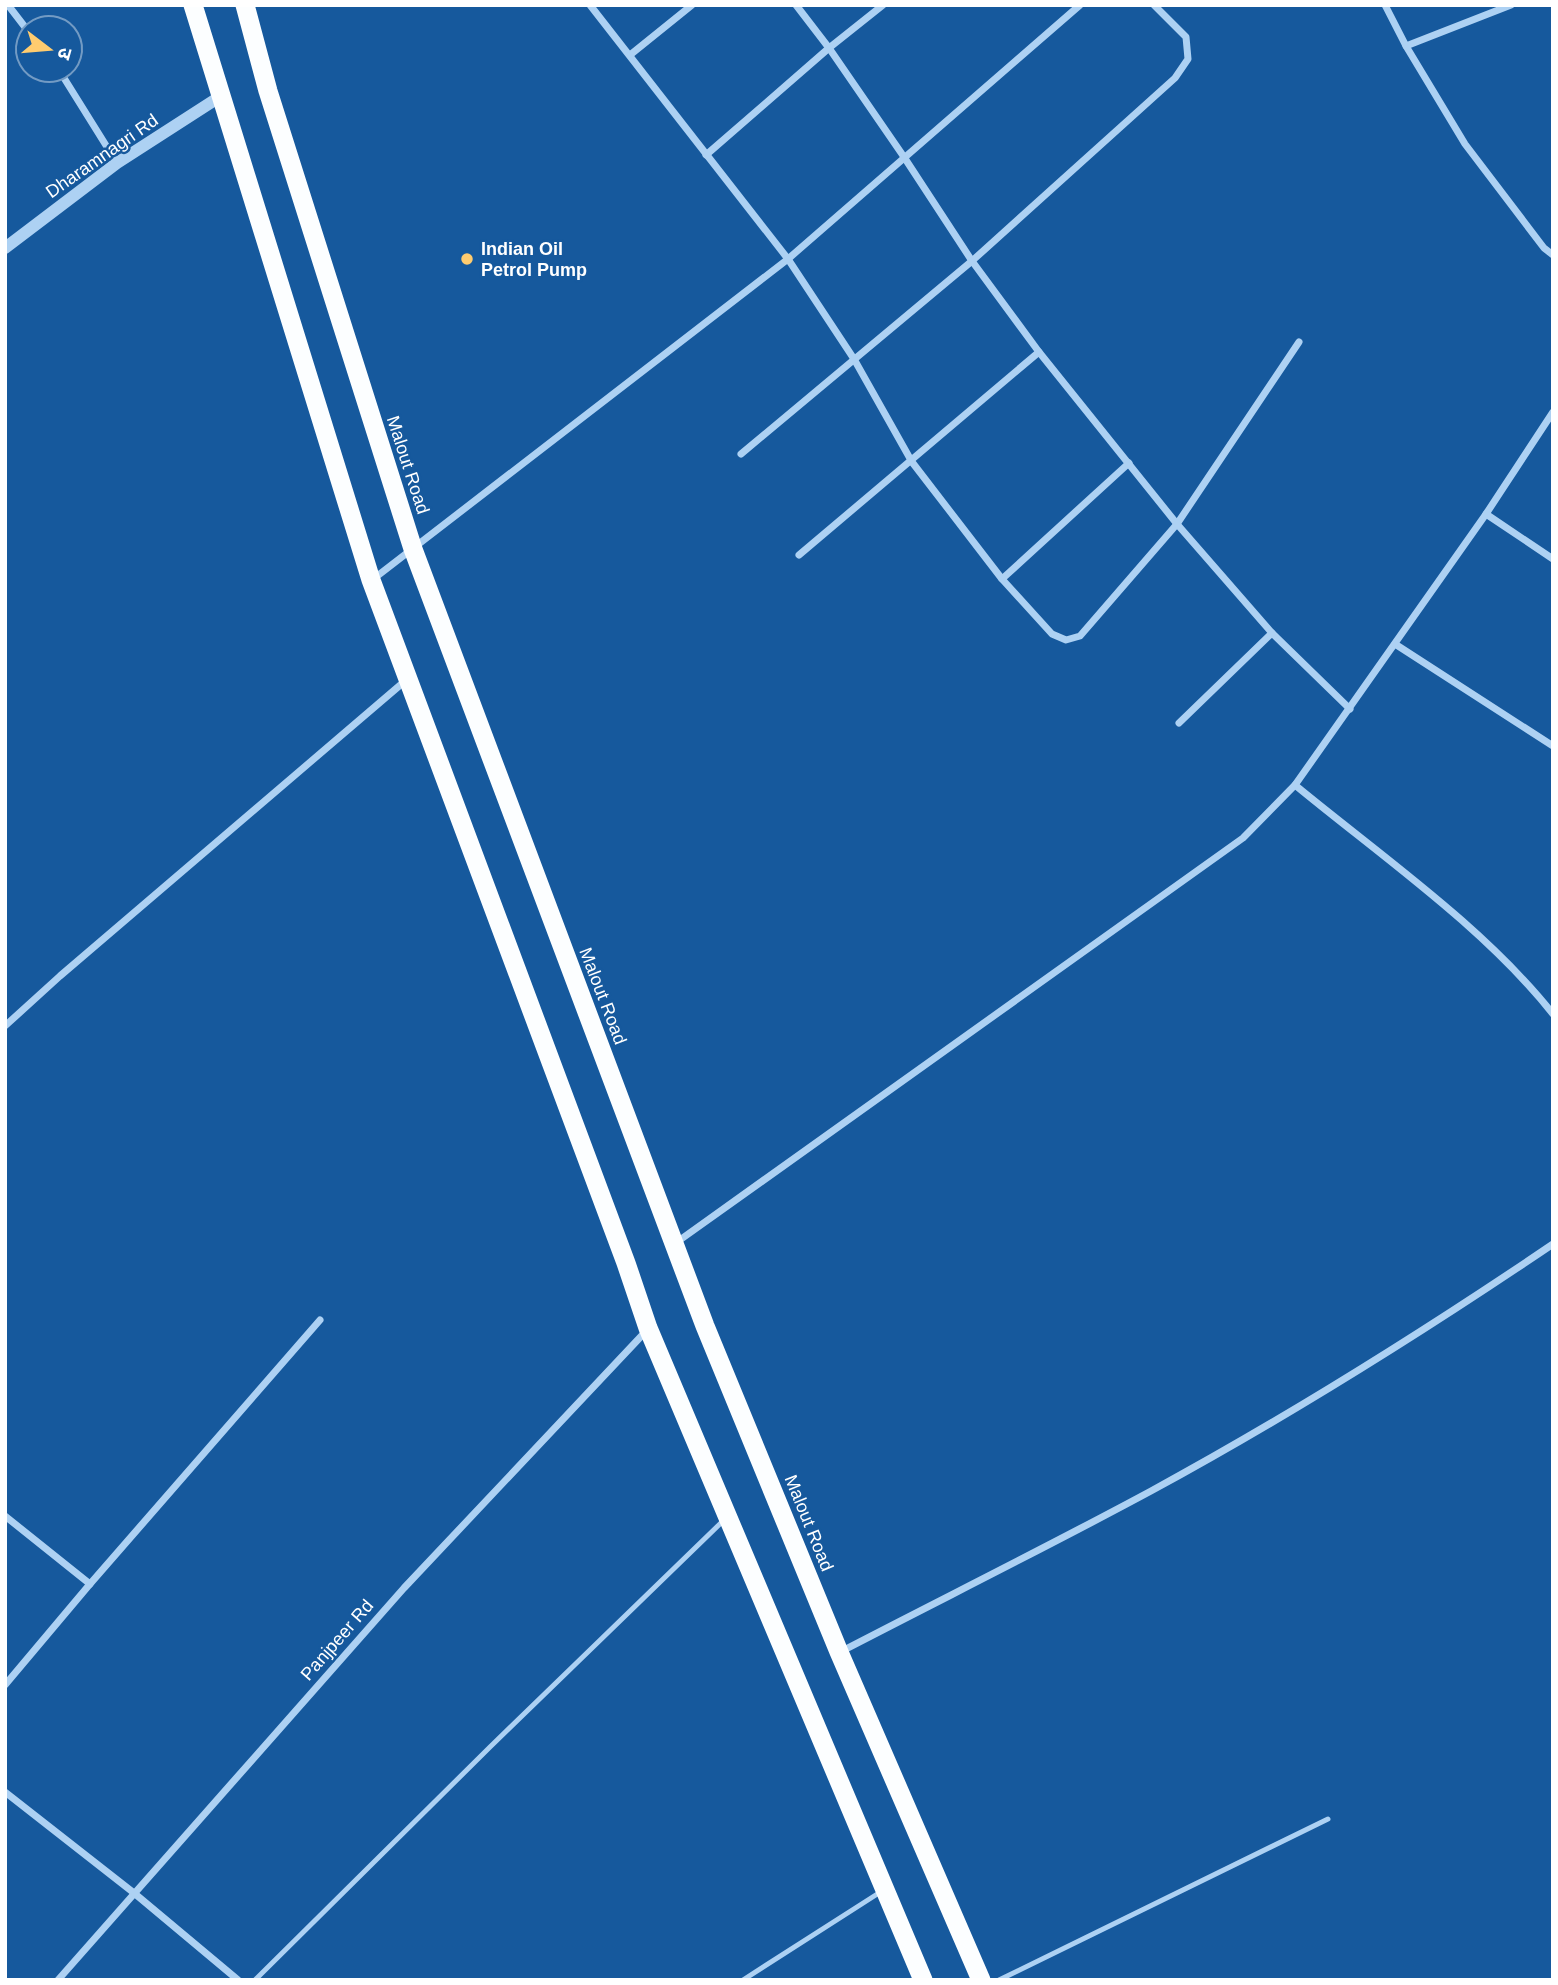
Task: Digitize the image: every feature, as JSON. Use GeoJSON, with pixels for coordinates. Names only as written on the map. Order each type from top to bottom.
{"type":"FeatureCollection","features":[{"type":"Feature","properties":{"kind":"highway"},"geometry":{"type":"LineString","coordinates":[[193,5],[372,580],[648,1328],[923,1980]]}},
{"type":"Feature","properties":{"kind":"highway","name":"Malout Road"},"geometry":{"type":"LineString","coordinates":[[249,7],[268,91],[413,548],[673,1245],[839,1652],[981,1980]]}},
{"type":"Feature","properties":{"kind":"street"},"geometry":{"type":"LineString","coordinates":[[590,5],[788,259],[854,359],[912,462],[1002,579],[1052,634],[1066,640],[1080,636],[1177,524],[1299,342]]}},
{"type":"Feature","properties":{"kind":"street"},"geometry":{"type":"LineString","coordinates":[[630,55],[692,5]]}},
{"type":"Feature","properties":{"kind":"street"},"geometry":{"type":"LineString","coordinates":[[796,5],[904,157],[972,261],[1039,352],[1177,524],[1272,633],[1350,709]]}},
{"type":"Feature","properties":{"kind":"street"},"geometry":{"type":"LineString","coordinates":[[706,156],[829,48],[883,5]]}},
{"type":"Feature","properties":{"kind":"street"},"geometry":{"type":"LineString","coordinates":[[372,580],[788,259],[1080,5]]}},
{"type":"Feature","properties":{"kind":"street"},"geometry":{"type":"LineString","coordinates":[[741,454],[972,261],[1175,78],[1188,60],[1186,37],[1154,5]]}},
{"type":"Feature","properties":{"kind":"street"},"geometry":{"type":"LineString","coordinates":[[1385,5],[1406,46],[1465,144],[1544,248],[1553,255]]}},
{"type":"Feature","properties":{"kind":"street"},"geometry":{"type":"LineString","coordinates":[[1406,46],[1511,5]]}},
{"type":"Feature","properties":{"kind":"street"},"geometry":{"type":"LineString","coordinates":[[68,84],[117,163]]}},
{"type":"Feature","properties":{"kind":"street","name":"Dharamnagri Rd"},"geometry":{"type":"LineString","coordinates":[[5,248],[117,163],[221,96]]}},
{"type":"Feature","properties":{"kind":"street"},"geometry":{"type":"LineString","coordinates":[[799,555],[1039,352]]}},
{"type":"Feature","properties":{"kind":"street"},"geometry":{"type":"LineString","coordinates":[[673,1245],[1243,838],[1295,785],[1486,514],[1553,412]]}},
{"type":"Feature","properties":{"kind":"street"},"geometry":{"type":"LineString","coordinates":[[1002,579],[1129,463]]}},
{"type":"Feature","properties":{"kind":"street"},"geometry":{"type":"LineString","coordinates":[[1486,514],[1553,559]]}},
{"type":"Feature","properties":{"kind":"street"},"geometry":{"type":"LineString","coordinates":[[1179,723],[1272,633]]}},
{"type":"Feature","properties":{"kind":"street"},"geometry":{"type":"LineString","coordinates":[[1395,644],[1553,746]]}},
{"type":"Feature","properties":{"kind":"street"},"geometry":{"type":"LineString","coordinates":[[5,1026],[409,679]]}},
{"type":"Feature","properties":{"kind":"street"},"geometry":{"type":"LineString","coordinates":[[1295,785],[1480,937],[1530,985],[1553,1014]]}},
{"type":"Feature","properties":{"kind":"street"},"geometry":{"type":"LineString","coordinates":[[839,1652],[1151,1491],[1432,1325],[1553,1244]]}},
{"type":"Feature","properties":{"kind":"street"},"geometry":{"type":"LineString","coordinates":[[5,1685],[320,1320]]}},
{"type":"Feature","properties":{"kind":"street","name":"Panjpeer Rd"},"geometry":{"type":"LineString","coordinates":[[58,1980],[404,1588],[648,1328]]}},
{"type":"Feature","properties":{"kind":"street"},"geometry":{"type":"LineString","coordinates":[[5,1516],[90,1584]]}},
{"type":"Feature","properties":{"kind":"street"},"geometry":{"type":"LineString","coordinates":[[5,1792],[238,1980]]}},
{"type":"Feature","properties":{"kind":"lane"},"geometry":{"type":"LineString","coordinates":[[255,1980],[489,1747],[729,1515]]}},
{"type":"Feature","properties":{"kind":"lane"},"geometry":{"type":"LineString","coordinates":[[999,1980],[1328,1819]]}},
{"type":"Feature","properties":{"kind":"lane"},"geometry":{"type":"LineString","coordinates":[[743,1980],[885,1889]]}},
{"type":"Feature","properties":{"kind":"place","name":"Indian Oil Petrol Pump"},"geometry":{"type":"Point","coordinates":[467,259]}}]}
